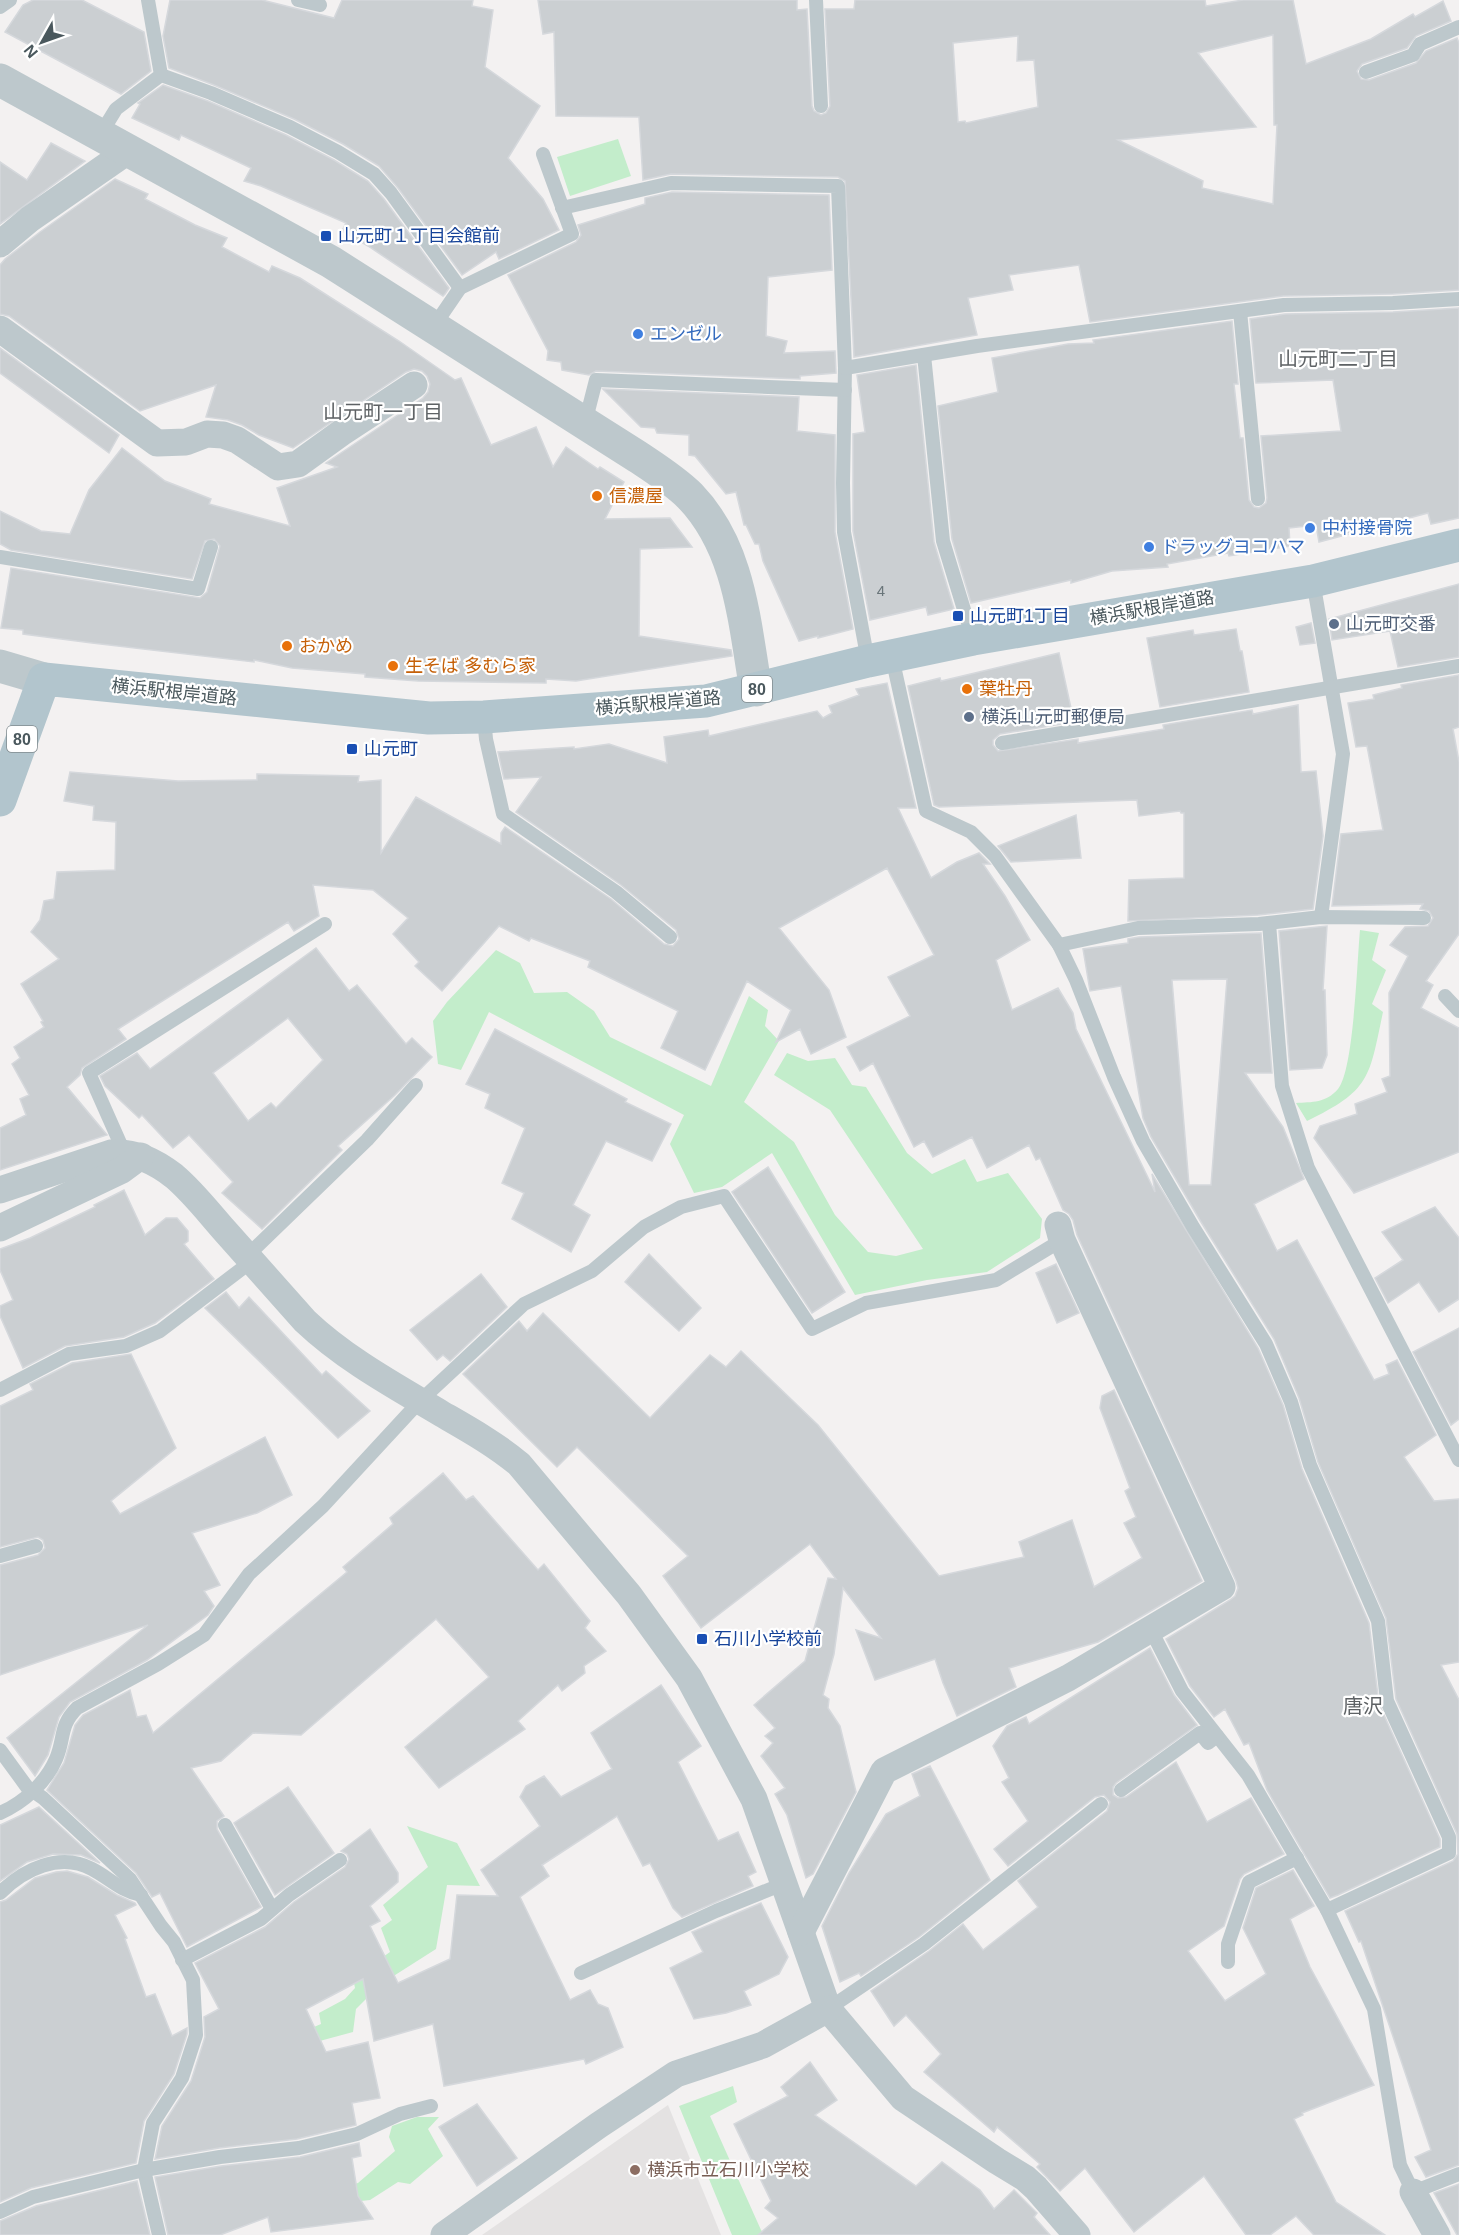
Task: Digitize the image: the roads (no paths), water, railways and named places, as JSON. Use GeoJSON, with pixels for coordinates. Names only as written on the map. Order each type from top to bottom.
{"type":"FeatureCollection","features":[{"type":"Feature","properties":{"kind":"main road","name":"横浜駅根岸道路"},"geometry":{"type":"LineString","coordinates":[[44,679],[429,718],[484,717],[706,701],[973,639],[1313,581],[1459,545]]}},
{"type":"Feature","properties":{"kind":"main road","name":"80"},"geometry":{"type":"LineString","coordinates":[[0,800],[44,679]]}},
{"type":"Feature","properties":{"kind":"street"},"geometry":{"type":"LineString","coordinates":[[0,80],[331,262],[677,484],[712,523],[733,567],[740,594],[756,690]]}},
{"type":"Feature","properties":{"kind":"street"},"geometry":{"type":"LineString","coordinates":[[0,243],[114,143]]}},
{"type":"Feature","properties":{"kind":"street"},"geometry":{"type":"LineString","coordinates":[[0,329],[157,443],[186,442],[207,434],[223,435],[237,440],[278,467],[298,464],[414,385]]}},
{"type":"Feature","properties":{"kind":"street"},"geometry":{"type":"LineString","coordinates":[[0,666],[44,679]]}},
{"type":"Feature","properties":{"kind":"street"},"geometry":{"type":"LineString","coordinates":[[0,1190],[111,1153],[133,1154],[175,1177],[324,1339],[420,1401],[502,1450],[519,1464],[622,1587],[672,1653],[715,1723],[754,1799],[828,2009],[903,2098],[1025,2178],[1077,2235]]}},
{"type":"Feature","properties":{"kind":"street"},"geometry":{"type":"LineString","coordinates":[[0,1228],[122,1170],[133,1154]]}},
{"type":"Feature","properties":{"kind":"street"},"geometry":{"type":"LineString","coordinates":[[801,1932],[884,1771],[1068,1678],[1222,1587],[1060,1232]]}},
{"type":"Feature","properties":{"kind":"street"},"geometry":{"type":"LineString","coordinates":[[444,2235],[599,2125],[676,2074],[763,2046],[828,2009]]}},
{"type":"Feature","properties":{"kind":"street"},"geometry":{"type":"LineString","coordinates":[[1413,2192],[1437,2235]]}},
{"type":"Feature","properties":{"kind":"lane"},"geometry":{"type":"LineString","coordinates":[[0,7],[10,0]]}},
{"type":"Feature","properties":{"kind":"lane"},"geometry":{"type":"LineString","coordinates":[[148,0],[160,75]]}},
{"type":"Feature","properties":{"kind":"lane"},"geometry":{"type":"LineString","coordinates":[[298,0],[320,5]]}},
{"type":"Feature","properties":{"kind":"lane"},"geometry":{"type":"LineString","coordinates":[[816,0],[821,106]]}},
{"type":"Feature","properties":{"kind":"lane"},"geometry":{"type":"LineString","coordinates":[[1366,72],[1413,55],[1420,44],[1459,27]]}},
{"type":"Feature","properties":{"kind":"lane"},"geometry":{"type":"LineString","coordinates":[[114,143],[116,109],[160,75]]}},
{"type":"Feature","properties":{"kind":"lane"},"geometry":{"type":"LineString","coordinates":[[160,75],[211,93],[290,127],[374,174],[391,193],[460,288]]}},
{"type":"Feature","properties":{"kind":"lane"},"geometry":{"type":"LineString","coordinates":[[434,326],[460,288],[572,234],[543,154]]}},
{"type":"Feature","properties":{"kind":"lane"},"geometry":{"type":"LineString","coordinates":[[562,208],[671,183],[838,186],[845,368],[844,532],[926,811],[972,832],[995,856],[1059,945],[1076,980],[1114,1077],[1143,1141],[1193,1227],[1266,1344],[1291,1402],[1310,1465],[1378,1621],[1387,1701],[1449,1837],[1449,1853],[1327,1910]]}},
{"type":"Feature","properties":{"kind":"lane"},"geometry":{"type":"LineString","coordinates":[[845,368],[1284,305],[1459,299]]}},
{"type":"Feature","properties":{"kind":"lane"},"geometry":{"type":"LineString","coordinates":[[1240,311],[1258,499]]}},
{"type":"Feature","properties":{"kind":"lane"},"geometry":{"type":"LineString","coordinates":[[924,355],[943,541],[973,639]]}},
{"type":"Feature","properties":{"kind":"lane"},"geometry":{"type":"LineString","coordinates":[[585,423],[596,380],[845,390]]}},
{"type":"Feature","properties":{"kind":"lane"},"geometry":{"type":"LineString","coordinates":[[0,557],[198,589],[211,547]]}},
{"type":"Feature","properties":{"kind":"lane"},"geometry":{"type":"LineString","coordinates":[[1313,581],[1343,754],[1321,917]]}},
{"type":"Feature","properties":{"kind":"lane"},"geometry":{"type":"LineString","coordinates":[[1002,743],[1459,666]]}},
{"type":"Feature","properties":{"kind":"lane"},"geometry":{"type":"LineString","coordinates":[[484,717],[486,739],[503,814],[616,892],[670,937]]}},
{"type":"Feature","properties":{"kind":"lane"},"geometry":{"type":"LineString","coordinates":[[1059,945],[1138,928],[1269,923],[1321,917],[1424,918]]}},
{"type":"Feature","properties":{"kind":"lane"},"geometry":{"type":"LineString","coordinates":[[1269,923],[1282,1086],[1308,1168],[1459,1460]]}},
{"type":"Feature","properties":{"kind":"lane"},"geometry":{"type":"LineString","coordinates":[[133,1154],[89,1073],[325,924]]}},
{"type":"Feature","properties":{"kind":"lane"},"geometry":{"type":"LineString","coordinates":[[1445,996],[1459,1011]]}},
{"type":"Feature","properties":{"kind":"lane"},"geometry":{"type":"LineString","coordinates":[[0,1390],[69,1354],[126,1346],[160,1331],[250,1259],[367,1140],[416,1085]]}},
{"type":"Feature","properties":{"kind":"lane"},"geometry":{"type":"LineString","coordinates":[[0,1813],[34,1791],[56,1759],[67,1718],[77,1708],[158,1664],[204,1635],[249,1574],[323,1506],[420,1401],[524,1304],[592,1271],[644,1227],[681,1207],[724,1196],[812,1329],[866,1303],[996,1280],[1060,1232]]}},
{"type":"Feature","properties":{"kind":"lane"},"geometry":{"type":"LineString","coordinates":[[0,1556],[36,1546]]}},
{"type":"Feature","properties":{"kind":"lane"},"geometry":{"type":"LineString","coordinates":[[1151,1630],[1182,1691],[1248,1775],[1297,1858],[1327,1910],[1374,2009],[1400,2165],[1413,2192],[1459,2174]]}},
{"type":"Feature","properties":{"kind":"lane"},"geometry":{"type":"LineString","coordinates":[[1121,1790],[1200,1732],[1208,1743],[1217,1736]]}},
{"type":"Feature","properties":{"kind":"lane"},"geometry":{"type":"LineString","coordinates":[[0,1750],[27,1787],[126,1874],[174,1942],[193,1980],[196,2035],[182,2078],[153,2123],[144,2170],[159,2235]]}},
{"type":"Feature","properties":{"kind":"lane"},"geometry":{"type":"LineString","coordinates":[[828,2009],[924,1944],[1101,1804]]}},
{"type":"Feature","properties":{"kind":"lane"},"geometry":{"type":"LineString","coordinates":[[225,1825],[272,1909]]}},
{"type":"Feature","properties":{"kind":"lane"},"geometry":{"type":"LineString","coordinates":[[1228,1962],[1228,1944],[1249,1882],[1297,1858]]}},
{"type":"Feature","properties":{"kind":"lane"},"geometry":{"type":"LineString","coordinates":[[182,1960],[261,1918],[289,1895],[340,1860]]}},
{"type":"Feature","properties":{"kind":"lane"},"geometry":{"type":"LineString","coordinates":[[0,1893],[10,1883],[46,1864],[70,1861],[92,1869],[125,1891],[141,1896]]}},
{"type":"Feature","properties":{"kind":"lane"},"geometry":{"type":"LineString","coordinates":[[581,1972],[716,1911],[783,1884]]}},
{"type":"Feature","properties":{"kind":"lane"},"geometry":{"type":"LineString","coordinates":[[0,2212],[33,2197],[144,2170],[220,2157],[299,2148],[357,2134],[400,2114],[431,2106]]}},
{"type":"Feature","properties":{"kind":"place","name":"山元町１丁目会館前"},"geometry":{"type":"Point","coordinates":[326,236]}},
{"type":"Feature","properties":{"kind":"place","name":"エンゼル"},"geometry":{"type":"Point","coordinates":[638,334]}},
{"type":"Feature","properties":{"kind":"place","name":"信濃屋"},"geometry":{"type":"Point","coordinates":[597,496]}},
{"type":"Feature","properties":{"kind":"place","name":"中村接骨院"},"geometry":{"type":"Point","coordinates":[1310,528]}},
{"type":"Feature","properties":{"kind":"place","name":"ドラッグヨコハマ"},"geometry":{"type":"Point","coordinates":[1149,547]}},
{"type":"Feature","properties":{"kind":"place","name":"山元町1丁目"},"geometry":{"type":"Point","coordinates":[958,616]}},
{"type":"Feature","properties":{"kind":"place","name":"山元町交番"},"geometry":{"type":"Point","coordinates":[1334,624]}},
{"type":"Feature","properties":{"kind":"place","name":"おかめ"},"geometry":{"type":"Point","coordinates":[287,646]}},
{"type":"Feature","properties":{"kind":"place","name":"生そば 多むら家"},"geometry":{"type":"Point","coordinates":[393,666]}},
{"type":"Feature","properties":{"kind":"place","name":"葉牡丹"},"geometry":{"type":"Point","coordinates":[967,689]}},
{"type":"Feature","properties":{"kind":"place","name":"横浜山元町郵便局"},"geometry":{"type":"Point","coordinates":[969,717]}},
{"type":"Feature","properties":{"kind":"place","name":"山元町"},"geometry":{"type":"Point","coordinates":[352,749]}},
{"type":"Feature","properties":{"kind":"place","name":"石川小学校前"},"geometry":{"type":"Point","coordinates":[702,1639]}},
{"type":"Feature","properties":{"kind":"place","name":"横浜市立石川小学校"},"geometry":{"type":"Point","coordinates":[635,2170]}},
{"type":"Feature","properties":{"kind":"district","name":"山元町二丁目"},"geometry":{"type":"Point","coordinates":[1338,359]}},
{"type":"Feature","properties":{"kind":"district","name":"山元町一丁目"},"geometry":{"type":"Point","coordinates":[383,412]}},
{"type":"Feature","properties":{"kind":"district","name":"唐沢"},"geometry":{"type":"Point","coordinates":[1363,1706]}}]}
